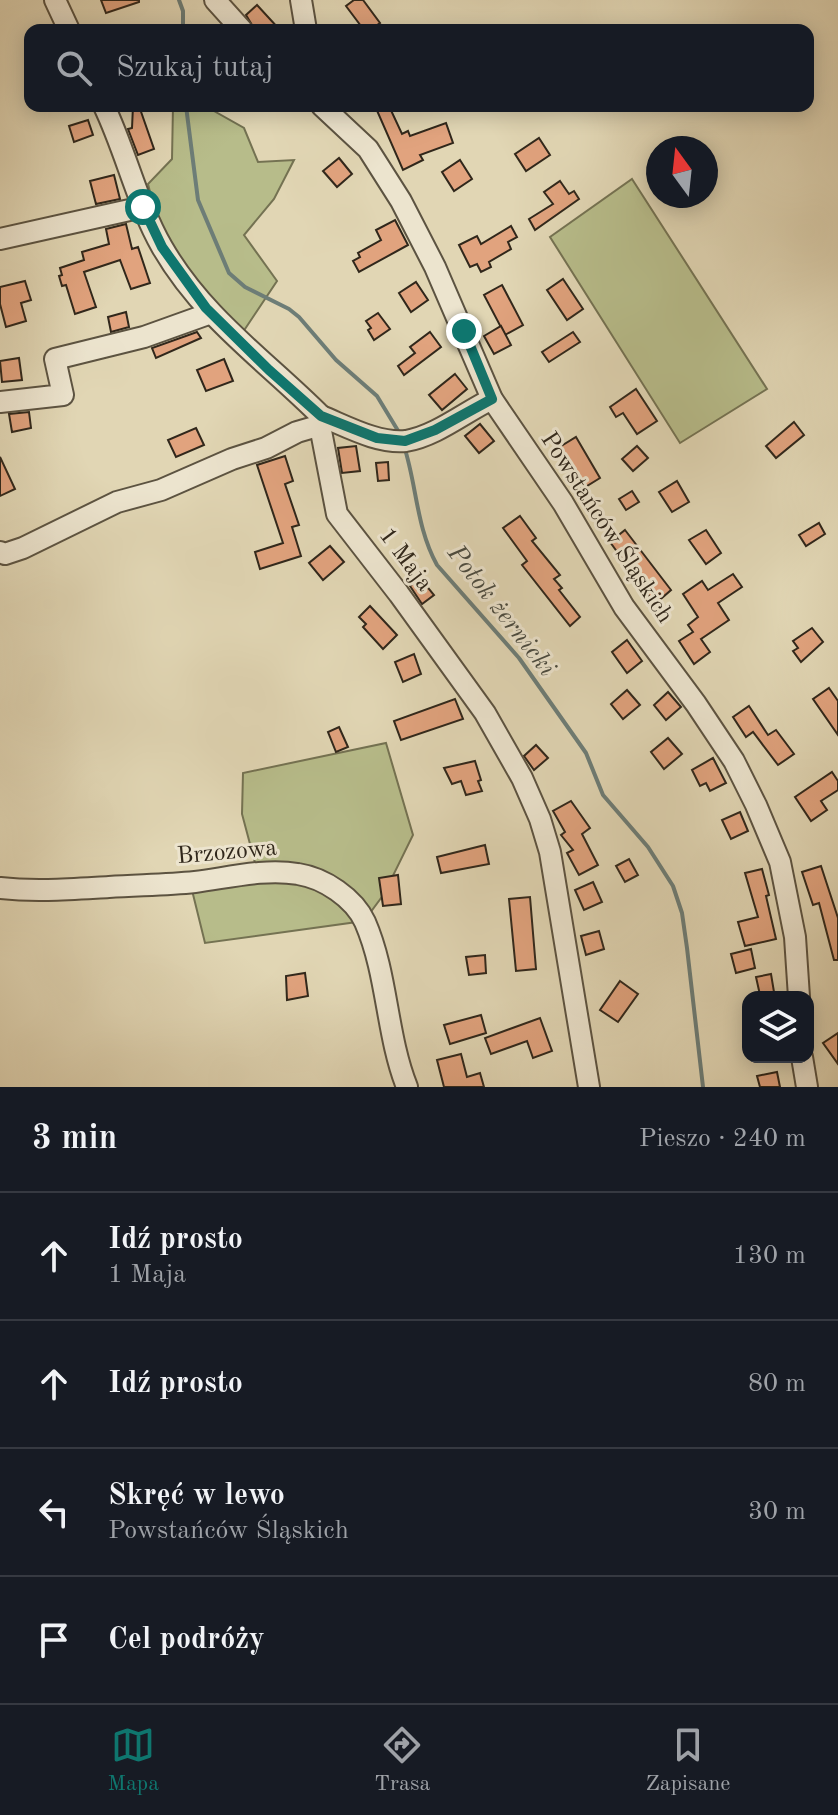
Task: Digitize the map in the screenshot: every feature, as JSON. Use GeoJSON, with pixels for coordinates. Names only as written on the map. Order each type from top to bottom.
{"type":"FeatureCollection","features":[{"type":"Feature","properties":{"kind":"street"},"geometry":{"type":"LineString","coordinates":[[55,0],[66,24]]}},
{"type":"Feature","properties":{"kind":"street"},"geometry":{"type":"LineString","coordinates":[[215,0],[237,24]]}},
{"type":"Feature","properties":{"kind":"street"},"geometry":{"type":"LineString","coordinates":[[301,0],[305,24]]}},
{"type":"Feature","properties":{"kind":"street"},"geometry":{"type":"LineString","coordinates":[[106,112],[143,207],[162,247],[189,288],[321,420],[383,439],[405,441],[435,430],[492,399]]}},
{"type":"Feature","properties":{"kind":"street","name":"Powstańców Śląskich"},"geometry":{"type":"LineString","coordinates":[[329,112],[368,149],[401,201],[435,267],[492,399],[563,503],[624,607],[696,704],[740,772],[776,849],[787,890],[795,937],[799,991]]}},
{"type":"Feature","properties":{"kind":"street"},"geometry":{"type":"LineString","coordinates":[[0,239],[143,207]]}},
{"type":"Feature","properties":{"kind":"street"},"geometry":{"type":"LineString","coordinates":[[0,402],[63,395],[55,359],[144,337],[211,313]]}},
{"type":"Feature","properties":{"kind":"street"},"geometry":{"type":"LineString","coordinates":[[0,552],[5,554],[23,548],[117,502],[161,490],[232,459],[266,448],[321,420]]}},
{"type":"Feature","properties":{"kind":"street","name":"1 Maja"},"geometry":{"type":"LineString","coordinates":[[321,420],[337,514],[485,713],[522,778],[540,819],[557,888],[589,1087]]}},
{"type":"Feature","properties":{"kind":"street","name":"Brzozowa"},"geometry":{"type":"LineString","coordinates":[[0,888],[75,889],[190,882],[258,874],[298,874],[319,881],[344,897],[364,921],[386,988],[395,1044],[407,1087]]}},
{"type":"Feature","properties":{"kind":"street"},"geometry":{"type":"LineString","coordinates":[[803,1063],[807,1087]]}},
{"type":"Feature","properties":{"kind":"green space"},"geometry":{"type":"Polygon","coordinates":[[[173,112],[216,112],[244,128],[258,162],[294,160],[274,199],[244,235],[277,281],[243,332],[235,328],[174,255],[158,224],[148,184],[172,159],[173,112]]]}},
{"type":"Feature","properties":{"kind":"green space"},"geometry":{"type":"Polygon","coordinates":[[[632,179],[646,201],[646,208],[651,208],[767,389],[680,443],[550,237],[632,179]]]}},
{"type":"Feature","properties":{"kind":"green space"},"geometry":{"type":"Polygon","coordinates":[[[386,743],[413,835],[384,894],[364,921],[205,943],[190,882],[258,874],[242,814],[243,773],[386,743]]]}},
{"type":"Feature","properties":{"kind":"building"},"geometry":{"type":"Polygon","coordinates":[[[101,0],[139,0],[139,2],[106,13],[101,0]]]}},
{"type":"Feature","properties":{"kind":"building"},"geometry":{"type":"Polygon","coordinates":[[[354,0],[363,0],[380,23],[360,24],[346,6],[354,0]]]}},
{"type":"Feature","properties":{"kind":"building"},"geometry":{"type":"Polygon","coordinates":[[[257,5],[274,24],[251,24],[246,15],[257,5]]]}},
{"type":"Feature","properties":{"kind":"building"},"geometry":{"type":"Polygon","coordinates":[[[133,112],[141,112],[154,149],[138,155],[128,129],[132,128],[133,112]]]}},
{"type":"Feature","properties":{"kind":"building"},"geometry":{"type":"Polygon","coordinates":[[[378,112],[392,112],[402,134],[408,131],[410,136],[446,123],[453,143],[420,155],[423,160],[403,170],[378,112]]]}},
{"type":"Feature","properties":{"kind":"building"},"geometry":{"type":"Polygon","coordinates":[[[88,120],[93,135],[74,142],[69,126],[88,120]]]}},
{"type":"Feature","properties":{"kind":"building"},"geometry":{"type":"Polygon","coordinates":[[[539,138],[550,155],[526,171],[515,154],[539,138]]]}},
{"type":"Feature","properties":{"kind":"building"},"geometry":{"type":"Polygon","coordinates":[[[339,158],[352,174],[337,187],[323,171],[339,158]]]}},
{"type":"Feature","properties":{"kind":"building"},"geometry":{"type":"Polygon","coordinates":[[[460,160],[472,179],[454,191],[442,172],[460,160]]]}},
{"type":"Feature","properties":{"kind":"building"},"geometry":{"type":"Polygon","coordinates":[[[114,175],[120,199],[96,204],[90,181],[114,175]]]}},
{"type":"Feature","properties":{"kind":"building"},"geometry":{"type":"Polygon","coordinates":[[[560,181],[569,194],[574,191],[579,199],[535,230],[529,219],[553,204],[544,192],[560,181]]]}},
{"type":"Feature","properties":{"kind":"building"},"geometry":{"type":"Polygon","coordinates":[[[395,220],[408,245],[359,272],[353,261],[360,257],[358,253],[381,240],[376,230],[395,220]]]}},
{"type":"Feature","properties":{"kind":"building"},"geometry":{"type":"Polygon","coordinates":[[[126,224],[132,249],[138,247],[150,283],[131,289],[120,260],[84,272],[96,307],[75,314],[66,285],[62,286],[60,268],[84,260],[82,252],[109,244],[106,229],[126,224]]]}},
{"type":"Feature","properties":{"kind":"building"},"geometry":{"type":"Polygon","coordinates":[[[511,226],[517,237],[508,242],[511,249],[489,262],[491,267],[481,272],[477,264],[470,267],[459,245],[477,236],[481,244],[511,226]]]}},
{"type":"Feature","properties":{"kind":"building"},"geometry":{"type":"Polygon","coordinates":[[[563,279],[583,309],[567,320],[547,290],[563,279]]]}},
{"type":"Feature","properties":{"kind":"building"},"geometry":{"type":"Polygon","coordinates":[[[25,281],[31,300],[21,303],[26,321],[6,327],[0,304],[0,287],[25,281]]]}},
{"type":"Feature","properties":{"kind":"building"},"geometry":{"type":"Polygon","coordinates":[[[416,282],[428,300],[411,312],[399,293],[416,282]]]}},
{"type":"Feature","properties":{"kind":"building"},"geometry":{"type":"Polygon","coordinates":[[[502,285],[523,325],[505,335],[484,295],[502,285]]]}},
{"type":"Feature","properties":{"kind":"building"},"geometry":{"type":"Polygon","coordinates":[[[126,312],[129,327],[111,332],[108,317],[126,312]]]}},
{"type":"Feature","properties":{"kind":"building"},"geometry":{"type":"Polygon","coordinates":[[[378,313],[390,329],[374,340],[366,321],[378,313]]]}},
{"type":"Feature","properties":{"kind":"building"},"geometry":{"type":"Polygon","coordinates":[[[501,326],[511,345],[494,354],[484,336],[501,326]]]}},
{"type":"Feature","properties":{"kind":"building"},"geometry":{"type":"Polygon","coordinates":[[[197,332],[201,338],[156,358],[152,348],[197,332]]]}},
{"type":"Feature","properties":{"kind":"building"},"geometry":{"type":"Polygon","coordinates":[[[430,332],[441,347],[404,375],[398,366],[415,353],[410,347],[430,332]]]}},
{"type":"Feature","properties":{"kind":"building"},"geometry":{"type":"Polygon","coordinates":[[[573,332],[580,342],[549,362],[542,352],[573,332]]]}},
{"type":"Feature","properties":{"kind":"building"},"geometry":{"type":"Polygon","coordinates":[[[19,358],[22,380],[2,382],[0,361],[19,358]]]}},
{"type":"Feature","properties":{"kind":"building"},"geometry":{"type":"Polygon","coordinates":[[[224,359],[233,381],[206,391],[197,370],[224,359]]]}},
{"type":"Feature","properties":{"kind":"building"},"geometry":{"type":"Polygon","coordinates":[[[455,374],[467,389],[442,410],[429,395],[455,374]]]}},
{"type":"Feature","properties":{"kind":"building"},"geometry":{"type":"Polygon","coordinates":[[[636,389],[657,421],[637,434],[623,413],[616,417],[610,407],[636,389]]]}},
{"type":"Feature","properties":{"kind":"building"},"geometry":{"type":"Polygon","coordinates":[[[29,412],[31,428],[12,432],[9,414],[29,412]]]}},
{"type":"Feature","properties":{"kind":"building"},"geometry":{"type":"Polygon","coordinates":[[[794,422],[804,435],[776,458],[766,446],[794,422]]]}},
{"type":"Feature","properties":{"kind":"building"},"geometry":{"type":"Polygon","coordinates":[[[480,424],[494,441],[479,453],[465,436],[480,424]]]}},
{"type":"Feature","properties":{"kind":"building"},"geometry":{"type":"Polygon","coordinates":[[[196,428],[204,445],[176,457],[168,440],[196,428]]]}},
{"type":"Feature","properties":{"kind":"building"},"geometry":{"type":"Polygon","coordinates":[[[576,437],[600,478],[582,489],[558,448],[576,437]]]}},
{"type":"Feature","properties":{"kind":"building"},"geometry":{"type":"Polygon","coordinates":[[[356,446],[360,471],[342,473],[338,448],[356,446]]]}},
{"type":"Feature","properties":{"kind":"building"},"geometry":{"type":"Polygon","coordinates":[[[637,446],[648,458],[633,471],[622,459],[637,446]]]}},
{"type":"Feature","properties":{"kind":"building"},"geometry":{"type":"Polygon","coordinates":[[[285,456],[293,481],[285,484],[299,525],[292,527],[301,556],[260,569],[255,552],[283,543],[257,465],[285,456]]]}},
{"type":"Feature","properties":{"kind":"building"},"geometry":{"type":"Polygon","coordinates":[[[0,457],[15,489],[0,496],[0,457]]]}},
{"type":"Feature","properties":{"kind":"building"},"geometry":{"type":"Polygon","coordinates":[[[388,462],[389,480],[378,481],[376,463],[388,462]]]}},
{"type":"Feature","properties":{"kind":"building"},"geometry":{"type":"Polygon","coordinates":[[[677,481],[689,502],[672,512],[659,492],[677,481]]]}},
{"type":"Feature","properties":{"kind":"building"},"geometry":{"type":"Polygon","coordinates":[[[632,491],[639,502],[626,510],[619,499],[632,491]]]}},
{"type":"Feature","properties":{"kind":"building"},"geometry":{"type":"Polygon","coordinates":[[[520,516],[536,538],[532,541],[560,575],[554,579],[562,588],[559,590],[580,617],[570,626],[522,565],[527,561],[503,528],[520,516]]]}},
{"type":"Feature","properties":{"kind":"building"},"geometry":{"type":"Polygon","coordinates":[[[819,523],[825,534],[806,546],[799,535],[819,523]]]}},
{"type":"Feature","properties":{"kind":"building"},"geometry":{"type":"Polygon","coordinates":[[[625,530],[671,590],[655,604],[610,542],[625,530]]]}},
{"type":"Feature","properties":{"kind":"building"},"geometry":{"type":"Polygon","coordinates":[[[706,530],[721,553],[706,564],[689,540],[706,530]]]}},
{"type":"Feature","properties":{"kind":"building"},"geometry":{"type":"Polygon","coordinates":[[[330,546],[344,562],[323,580],[309,563],[330,546]]]}},
{"type":"Feature","properties":{"kind":"building"},"geometry":{"type":"Polygon","coordinates":[[[733,574],[742,587],[718,603],[729,620],[701,639],[710,652],[694,664],[679,641],[693,632],[688,625],[698,617],[683,594],[702,581],[708,590],[733,574]]]}},
{"type":"Feature","properties":{"kind":"building"},"geometry":{"type":"Polygon","coordinates":[[[420,578],[434,595],[422,604],[410,586],[420,578]]]}},
{"type":"Feature","properties":{"kind":"building"},"geometry":{"type":"Polygon","coordinates":[[[370,606],[397,635],[383,649],[363,627],[366,624],[359,617],[370,606]]]}},
{"type":"Feature","properties":{"kind":"building"},"geometry":{"type":"Polygon","coordinates":[[[812,628],[823,642],[801,662],[793,651],[798,648],[793,641],[812,628]]]}},
{"type":"Feature","properties":{"kind":"building"},"geometry":{"type":"Polygon","coordinates":[[[627,640],[642,661],[627,673],[612,652],[627,640]]]}},
{"type":"Feature","properties":{"kind":"building"},"geometry":{"type":"Polygon","coordinates":[[[414,654],[421,674],[403,682],[395,662],[414,654]]]}},
{"type":"Feature","properties":{"kind":"building"},"geometry":{"type":"Polygon","coordinates":[[[829,688],[838,701],[838,735],[813,699],[829,688]]]}},
{"type":"Feature","properties":{"kind":"building"},"geometry":{"type":"Polygon","coordinates":[[[627,690],[640,705],[623,719],[611,704],[627,690]]]}},
{"type":"Feature","properties":{"kind":"building"},"geometry":{"type":"Polygon","coordinates":[[[668,692],[681,707],[666,720],[654,705],[668,692]]]}},
{"type":"Feature","properties":{"kind":"building"},"geometry":{"type":"Polygon","coordinates":[[[455,699],[463,719],[401,740],[394,721],[455,699]]]}},
{"type":"Feature","properties":{"kind":"building"},"geometry":{"type":"Polygon","coordinates":[[[749,706],[768,735],[776,730],[794,754],[778,765],[753,732],[746,737],[733,717],[749,706]]]}},
{"type":"Feature","properties":{"kind":"building"},"geometry":{"type":"Polygon","coordinates":[[[339,727],[348,747],[336,752],[328,732],[339,727]]]}},
{"type":"Feature","properties":{"kind":"building"},"geometry":{"type":"Polygon","coordinates":[[[668,738],[682,754],[664,769],[651,752],[668,738]]]}},
{"type":"Feature","properties":{"kind":"building"},"geometry":{"type":"Polygon","coordinates":[[[536,745],[548,758],[534,770],[524,756],[536,745]]]}},
{"type":"Feature","properties":{"kind":"building"},"geometry":{"type":"Polygon","coordinates":[[[713,758],[726,783],[710,791],[706,783],[700,786],[692,770],[713,758]]]}},
{"type":"Feature","properties":{"kind":"building"},"geometry":{"type":"Polygon","coordinates":[[[475,761],[482,791],[466,795],[461,781],[452,784],[444,768],[475,761]]]}},
{"type":"Feature","properties":{"kind":"building"},"geometry":{"type":"Polygon","coordinates":[[[832,772],[838,781],[838,790],[821,801],[827,810],[811,821],[795,797],[832,772]]]}},
{"type":"Feature","properties":{"kind":"building"},"geometry":{"type":"Polygon","coordinates":[[[571,801],[590,828],[582,834],[598,865],[579,875],[567,853],[573,850],[561,835],[565,832],[553,811],[571,801]]]}},
{"type":"Feature","properties":{"kind":"building"},"geometry":{"type":"Polygon","coordinates":[[[740,812],[748,831],[731,839],[722,820],[740,812]]]}},
{"type":"Feature","properties":{"kind":"building"},"geometry":{"type":"Polygon","coordinates":[[[485,845],[489,864],[441,873],[437,857],[485,845]]]}},
{"type":"Feature","properties":{"kind":"building"},"geometry":{"type":"Polygon","coordinates":[[[629,859],[638,875],[625,882],[616,866],[629,859]]]}},
{"type":"Feature","properties":{"kind":"building"},"geometry":{"type":"Polygon","coordinates":[[[821,866],[838,918],[838,960],[834,960],[819,903],[813,905],[802,872],[821,866]]]}},
{"type":"Feature","properties":{"kind":"building"},"geometry":{"type":"Polygon","coordinates":[[[762,869],[776,939],[745,946],[738,922],[758,917],[745,873],[762,869]]]}},
{"type":"Feature","properties":{"kind":"building"},"geometry":{"type":"Polygon","coordinates":[[[398,875],[401,904],[383,906],[379,878],[398,875]]]}},
{"type":"Feature","properties":{"kind":"building"},"geometry":{"type":"Polygon","coordinates":[[[593,882],[602,902],[584,910],[575,890],[593,882]]]}},
{"type":"Feature","properties":{"kind":"building"},"geometry":{"type":"Polygon","coordinates":[[[530,897],[536,969],[516,971],[509,899],[530,897]]]}},
{"type":"Feature","properties":{"kind":"building"},"geometry":{"type":"Polygon","coordinates":[[[599,931],[604,949],[586,955],[581,936],[599,931]]]}},
{"type":"Feature","properties":{"kind":"building"},"geometry":{"type":"Polygon","coordinates":[[[751,949],[755,968],[736,973],[731,954],[751,949]]]}},
{"type":"Feature","properties":{"kind":"building"},"geometry":{"type":"Polygon","coordinates":[[[485,955],[486,973],[469,975],[466,957],[485,955]]]}},
{"type":"Feature","properties":{"kind":"building"},"geometry":{"type":"Polygon","coordinates":[[[305,973],[308,996],[287,1000],[286,976],[305,973]]]}},
{"type":"Feature","properties":{"kind":"building"},"geometry":{"type":"Polygon","coordinates":[[[771,974],[774,991],[759,991],[756,977],[771,974]]]}},
{"type":"Feature","properties":{"kind":"building"},"geometry":{"type":"Polygon","coordinates":[[[620,981],[638,994],[618,1022],[600,1010],[620,981]]]}},
{"type":"Feature","properties":{"kind":"building"},"geometry":{"type":"Polygon","coordinates":[[[481,1015],[486,1033],[450,1044],[444,1025],[481,1015]]]}},
{"type":"Feature","properties":{"kind":"building"},"geometry":{"type":"Polygon","coordinates":[[[540,1018],[552,1051],[533,1058],[527,1041],[491,1054],[485,1038],[540,1018]]]}},
{"type":"Feature","properties":{"kind":"building"},"geometry":{"type":"Polygon","coordinates":[[[838,1033],[838,1064],[823,1043],[838,1033]]]}},
{"type":"Feature","properties":{"kind":"building"},"geometry":{"type":"Polygon","coordinates":[[[461,1054],[467,1077],[480,1073],[484,1087],[444,1087],[437,1060],[461,1054]]]}},
{"type":"Feature","properties":{"kind":"building"},"geometry":{"type":"Polygon","coordinates":[[[777,1072],[780,1087],[760,1087],[757,1076],[777,1072]]]}},
{"type":"Feature","properties":{"kind":"waterway","name":"Potok żernicki"},"geometry":{"type":"LineString","coordinates":[[179,0],[183,24]]}},
{"type":"Feature","properties":{"kind":"waterway","name":"Potok żernicki"},"geometry":{"type":"LineString","coordinates":[[187,112],[198,200],[229,273],[245,287],[299,317],[336,360],[377,396],[400,434]]}},
{"type":"Feature","properties":{"kind":"waterway","name":"Potok żernicki"},"geometry":{"type":"LineString","coordinates":[[404,446],[425,536],[437,565],[519,658],[586,753],[603,795],[648,847],[673,886],[682,913],[703,1087]]}},
{"type":"Feature","properties":{"kind":"route"},"geometry":{"type":"LineString","coordinates":[[143,207],[162,247],[206,308],[301,399],[321,416],[337,423],[377,438],[405,441],[435,430],[492,399],[464,331]]}}]}
